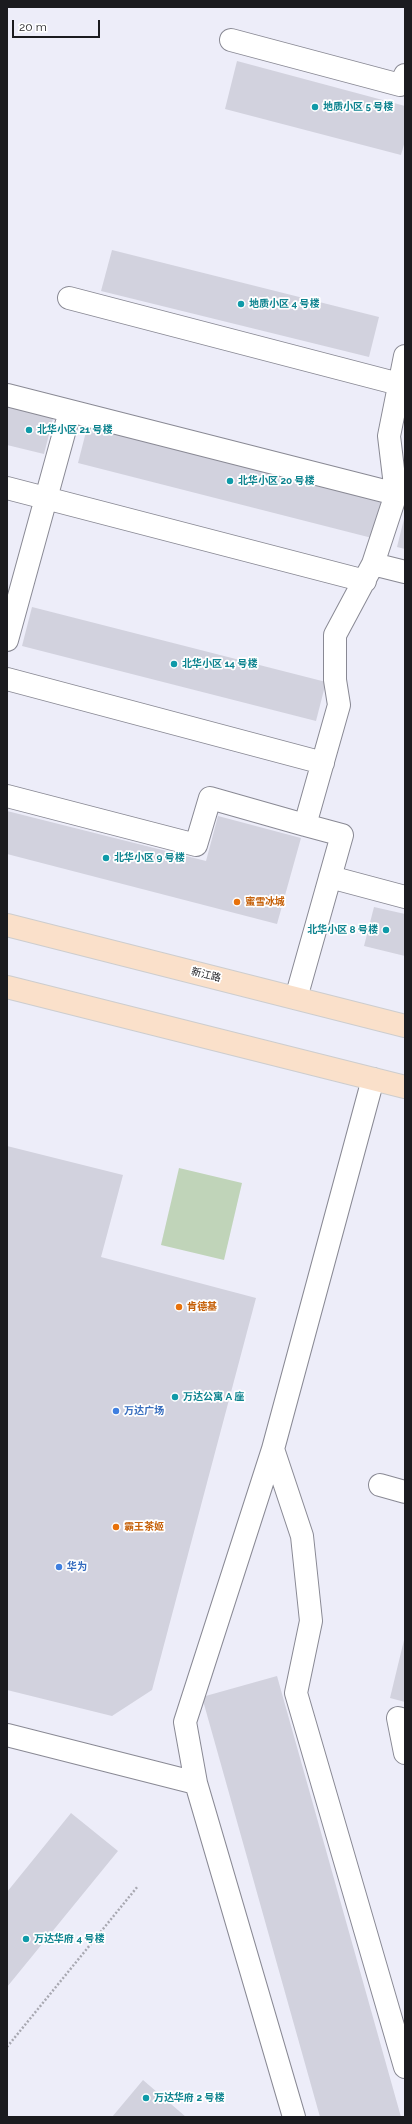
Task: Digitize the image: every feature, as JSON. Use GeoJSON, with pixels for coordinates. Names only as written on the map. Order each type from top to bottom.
{"type":"FeatureCollection","features":[{"type":"Feature","properties":{"kind":"main road","name":"新江路"},"geometry":{"type":"LineString","coordinates":[[7,925],[405,1026]]}},
{"type":"Feature","properties":{"kind":"main road"},"geometry":{"type":"LineString","coordinates":[[7,987],[405,1087]]}},
{"type":"Feature","properties":{"kind":"street"},"geometry":{"type":"LineString","coordinates":[[231,40],[400,85],[405,75]]}},
{"type":"Feature","properties":{"kind":"street"},"geometry":{"type":"LineString","coordinates":[[69,298],[400,384]]}},
{"type":"Feature","properties":{"kind":"street"},"geometry":{"type":"LineString","coordinates":[[305,825],[339,705],[335,680],[335,635],[369,572],[396,494],[399,464],[389,436],[405,356]]}},
{"type":"Feature","properties":{"kind":"street"},"geometry":{"type":"LineString","coordinates":[[7,395],[396,494]]}},
{"type":"Feature","properties":{"kind":"street"},"geometry":{"type":"LineString","coordinates":[[7,640],[70,411]]}},
{"type":"Feature","properties":{"kind":"street"},"geometry":{"type":"LineString","coordinates":[[7,488],[369,572],[405,572]]}},
{"type":"Feature","properties":{"kind":"street"},"geometry":{"type":"LineString","coordinates":[[7,679],[323,763]]}},
{"type":"Feature","properties":{"kind":"street"},"geometry":{"type":"LineString","coordinates":[[7,796],[196,845],[210,798],[342,835],[296,998]]}},
{"type":"Feature","properties":{"kind":"street"},"geometry":{"type":"LineString","coordinates":[[330,877],[405,897]]}},
{"type":"Feature","properties":{"kind":"street"},"geometry":{"type":"LineString","coordinates":[[294,2117],[196,1782],[185,1722],[273,1449],[373,1079]]}},
{"type":"Feature","properties":{"kind":"street"},"geometry":{"type":"LineString","coordinates":[[273,1449],[302,1536],[311,1621],[296,1693],[405,2067]]}},
{"type":"Feature","properties":{"kind":"street"},"geometry":{"type":"LineString","coordinates":[[380,1485],[405,1492]]}},
{"type":"Feature","properties":{"kind":"street"},"geometry":{"type":"LineString","coordinates":[[405,1720],[398,1718],[405,1753]]}},
{"type":"Feature","properties":{"kind":"street"},"geometry":{"type":"LineString","coordinates":[[8,1737],[196,1782]]}},
{"type":"Feature","properties":{"kind":"path"},"geometry":{"type":"LineString","coordinates":[[7,2047],[138,1886]]}},
{"type":"Feature","properties":{"kind":"green space"},"geometry":{"type":"Polygon","coordinates":[[[179,1168],[242,1183],[224,1260],[161,1245],[179,1168]]]}},
{"type":"Feature","properties":{"kind":"building","name":"地质小区 5 号楼"},"geometry":{"type":"Polygon","coordinates":[[[237,61],[405,106],[405,141],[401,155],[225,109],[237,61]]]}},
{"type":"Feature","properties":{"kind":"building","name":"地质小区 4 号楼"},"geometry":{"type":"Polygon","coordinates":[[[112,250],[379,317],[369,357],[101,291],[112,250]]]}},
{"type":"Feature","properties":{"kind":"building","name":"北华小区 21 号楼"},"geometry":{"type":"Polygon","coordinates":[[[7,403],[54,415],[44,454],[7,445],[7,403]]]}},
{"type":"Feature","properties":{"kind":"building","name":"北华小区 20 号楼"},"geometry":{"type":"Polygon","coordinates":[[[88,424],[382,499],[372,538],[78,463],[88,424]]]}},
{"type":"Feature","properties":{"kind":"building"},"geometry":{"type":"Polygon","coordinates":[[[405,519],[405,549],[397,547],[405,519]]]}},
{"type":"Feature","properties":{"kind":"building","name":"北华小区 14 号楼"},"geometry":{"type":"Polygon","coordinates":[[[32,607],[326,682],[316,721],[22,646],[32,607]]]}},
{"type":"Feature","properties":{"kind":"building"},"geometry":{"type":"Polygon","coordinates":[[[7,811],[206,861],[218,816],[301,838],[277,924],[7,854],[7,811]]]}},
{"type":"Feature","properties":{"kind":"building","name":"北华小区 8 号楼"},"geometry":{"type":"Polygon","coordinates":[[[374,907],[405,914],[405,956],[364,946],[374,907]]]}},
{"type":"Feature","properties":{"kind":"building","name":"万达广场"},"geometry":{"type":"Polygon","coordinates":[[[7,1146],[123,1175],[101,1257],[256,1298],[152,1690],[112,1716],[7,1690],[7,1146]]]}},
{"type":"Feature","properties":{"kind":"building"},"geometry":{"type":"Polygon","coordinates":[[[405,1640],[405,1702],[390,1698],[405,1640]]]}},
{"type":"Feature","properties":{"kind":"building"},"geometry":{"type":"Polygon","coordinates":[[[277,1676],[401,2117],[320,2117],[202,1697],[277,1676]]]}},
{"type":"Feature","properties":{"kind":"building","name":"万达华府 4 号楼"},"geometry":{"type":"Polygon","coordinates":[[[71,1813],[118,1851],[7,1987],[7,1892],[71,1813]]]}},
{"type":"Feature","properties":{"kind":"building","name":"万达华府 2 号楼"},"geometry":{"type":"Polygon","coordinates":[[[143,2080],[186,2117],[112,2117],[143,2080]]]}},
{"type":"Feature","properties":{"kind":"place","name":"地质小区 5 号楼"},"geometry":{"type":"Point","coordinates":[315,107]}},
{"type":"Feature","properties":{"kind":"place","name":"地质小区 4 号楼"},"geometry":{"type":"Point","coordinates":[241,304]}},
{"type":"Feature","properties":{"kind":"place","name":"北华小区 21 号楼"},"geometry":{"type":"Point","coordinates":[29,430]}},
{"type":"Feature","properties":{"kind":"place","name":"北华小区 20 号楼"},"geometry":{"type":"Point","coordinates":[230,481]}},
{"type":"Feature","properties":{"kind":"place","name":"北华小区 14 号楼"},"geometry":{"type":"Point","coordinates":[174,664]}},
{"type":"Feature","properties":{"kind":"place","name":"北华小区 9 号楼"},"geometry":{"type":"Point","coordinates":[106,858]}},
{"type":"Feature","properties":{"kind":"place","name":"蜜雪冰城"},"geometry":{"type":"Point","coordinates":[237,902]}},
{"type":"Feature","properties":{"kind":"place","name":"北华小区 8 号楼"},"geometry":{"type":"Point","coordinates":[386,930]}},
{"type":"Feature","properties":{"kind":"place","name":"肯德基"},"geometry":{"type":"Point","coordinates":[179,1307]}},
{"type":"Feature","properties":{"kind":"place","name":"万达公寓 A 座"},"geometry":{"type":"Point","coordinates":[175,1397]}},
{"type":"Feature","properties":{"kind":"place","name":"万达广场"},"geometry":{"type":"Point","coordinates":[116,1411]}},
{"type":"Feature","properties":{"kind":"place","name":"霸王茶姬"},"geometry":{"type":"Point","coordinates":[116,1527]}},
{"type":"Feature","properties":{"kind":"place","name":"华为"},"geometry":{"type":"Point","coordinates":[59,1567]}},
{"type":"Feature","properties":{"kind":"place","name":"万达华府 4 号楼"},"geometry":{"type":"Point","coordinates":[26,1939]}},
{"type":"Feature","properties":{"kind":"place","name":"万达华府 2 号楼"},"geometry":{"type":"Point","coordinates":[146,2098]}}]}
